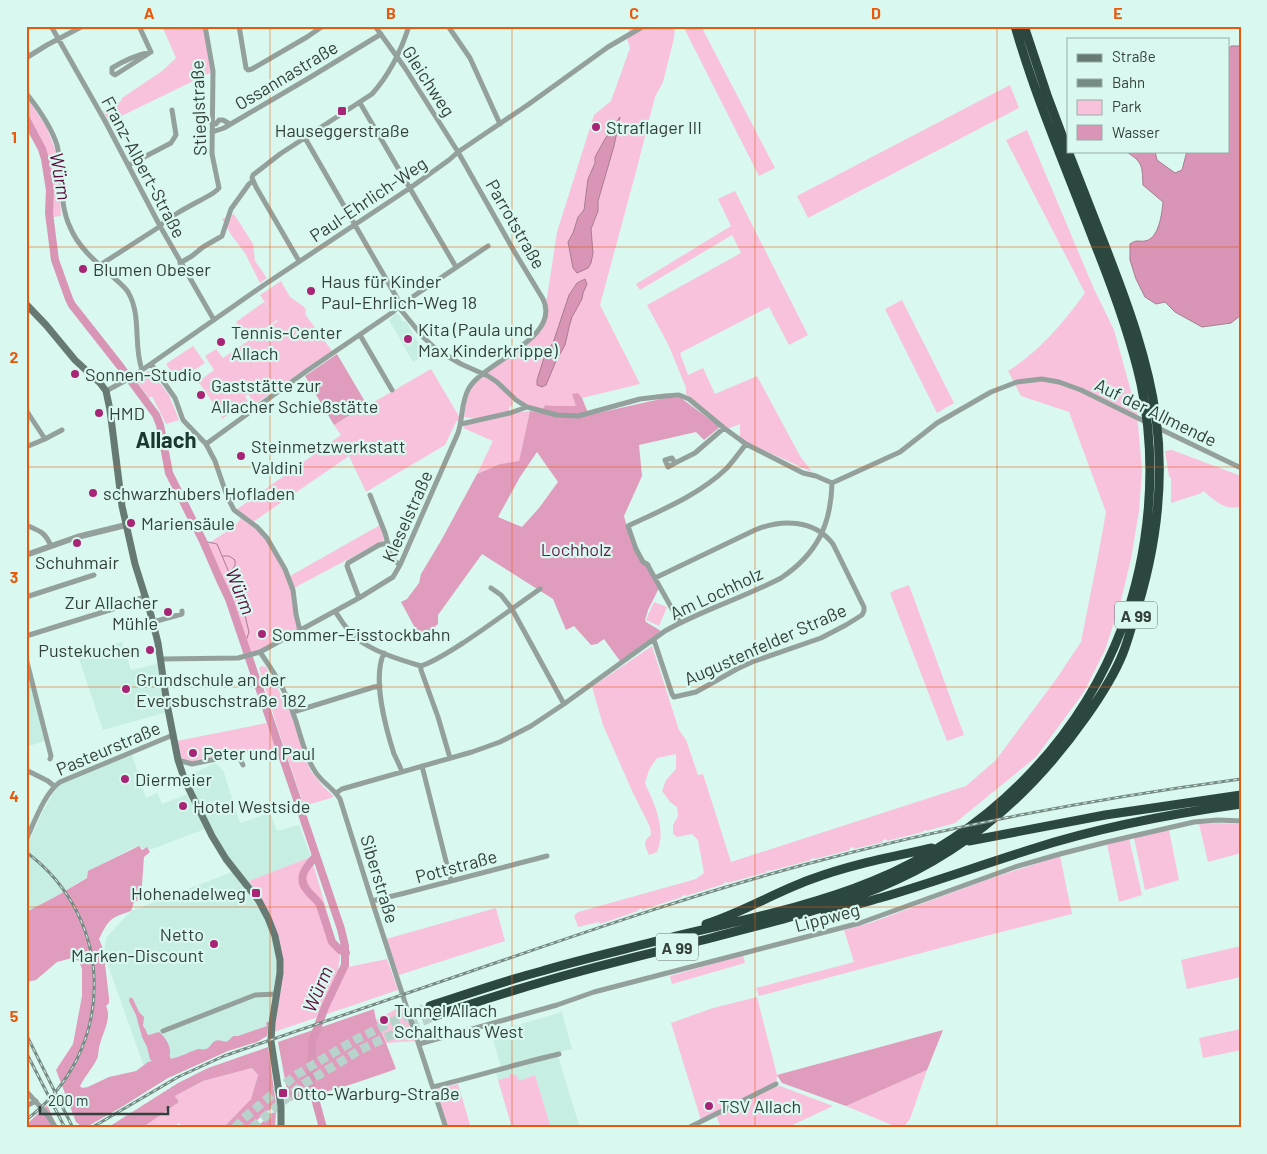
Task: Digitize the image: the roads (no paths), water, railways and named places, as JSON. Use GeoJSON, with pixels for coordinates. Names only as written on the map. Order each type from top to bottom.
{"type":"FeatureCollection","features":[{"type":"Feature","properties":{"kind":"highway","name":"A 99"},"geometry":{"type":"LineString","coordinates":[[430,1006],[541,971],[820,900],[914,862],[946,844],[978,822],[1013,791],[1039,764],[1068,728],[1093,690],[1113,652],[1130,606],[1142,558],[1148,510],[1150,470],[1147,420],[1141,385],[1126,326],[1038,97],[1015,26]]}},
{"type":"Feature","properties":{"kind":"highway","name":"A 99"},"geometry":{"type":"LineString","coordinates":[[1024,26],[1067,148]]}},
{"type":"Feature","properties":{"kind":"highway","name":"A 99"},"geometry":{"type":"LineString","coordinates":[[435,1016],[552,979],[790,917],[853,898],[880,887],[909,874],[952,850],[985,827],[1020,797],[1047,768],[1076,731],[1102,694],[1122,655],[1138,607],[1150,559],[1158,509],[1159,469],[1156,420],[1150,380],[1134,323],[1068,152]]}},
{"type":"Feature","properties":{"kind":"highway","name":"A 99"},"geometry":{"type":"LineString","coordinates":[[680,935],[694,928],[712,923],[786,889],[854,866],[994,835],[1105,815],[1241,795]]}},
{"type":"Feature","properties":{"kind":"highway","name":"A 99"},"geometry":{"type":"LineString","coordinates":[[790,917],[827,912],[865,902],[1035,848],[1099,830],[1186,812],[1241,804]]}},
{"type":"Feature","properties":{"kind":"main road"},"geometry":{"type":"LineString","coordinates":[[27,305],[75,360],[106,391],[126,525],[135,564],[154,622],[178,760],[185,781],[222,853],[252,891],[276,936],[280,966],[271,1040],[281,1106],[281,1128]]}},
{"type":"Feature","properties":{"kind":"street","name":"Franz-Albert-Straße"},"geometry":{"type":"LineString","coordinates":[[51,26],[129,165],[180,263],[214,320]]}},
{"type":"Feature","properties":{"kind":"street"},"geometry":{"type":"LineString","coordinates":[[26,58],[58,38],[83,26]]}},
{"type":"Feature","properties":{"kind":"street"},"geometry":{"type":"LineString","coordinates":[[139,26],[151,52]]}},
{"type":"Feature","properties":{"kind":"street","name":"Stieglstraße"},"geometry":{"type":"LineString","coordinates":[[160,226],[177,213],[211,195],[220,188],[212,154],[213,71],[205,26]]}},
{"type":"Feature","properties":{"kind":"street"},"geometry":{"type":"LineString","coordinates":[[239,26],[246,68],[248,70],[278,55],[323,26]]}},
{"type":"Feature","properties":{"kind":"street","name":"Gleichweg"},"geometry":{"type":"LineString","coordinates":[[375,26],[458,152]]}},
{"type":"Feature","properties":{"kind":"street"},"geometry":{"type":"LineString","coordinates":[[299,261],[253,180],[253,175],[267,163],[372,94],[397,57],[409,26]]}},
{"type":"Feature","properties":{"kind":"street"},"geometry":{"type":"LineString","coordinates":[[448,26],[470,58],[500,124]]}},
{"type":"Feature","properties":{"kind":"street","name":"Paul-Ehrlich-Weg"},"geometry":{"type":"LineString","coordinates":[[106,391],[151,364],[299,261],[410,188],[608,47],[644,26]]}},
{"type":"Feature","properties":{"kind":"street","name":"Ossannastraße"},"geometry":{"type":"LineString","coordinates":[[212,132],[224,128],[381,34]]}},
{"type":"Feature","properties":{"kind":"street"},"geometry":{"type":"LineString","coordinates":[[151,52],[115,75],[112,72],[112,68],[124,60],[151,52]]}},
{"type":"Feature","properties":{"kind":"street"},"geometry":{"type":"LineString","coordinates":[[26,93],[52,132],[60,161],[65,215],[70,228],[81,245],[127,291],[134,306],[138,353],[142,370]]}},
{"type":"Feature","properties":{"kind":"street"},"geometry":{"type":"LineString","coordinates":[[360,103],[456,268]]}},
{"type":"Feature","properties":{"kind":"street"},"geometry":{"type":"LineString","coordinates":[[129,165],[171,143],[176,135],[172,110]]}},
{"type":"Feature","properties":{"kind":"street","name":"Ossannastraße"},"geometry":{"type":"LineString","coordinates":[[212,124],[223,120],[230,124]]}},
{"type":"Feature","properties":{"kind":"street"},"geometry":{"type":"LineString","coordinates":[[305,138],[397,298],[399,306],[423,337],[437,350],[497,382],[516,400],[527,407],[557,415],[578,416],[640,399],[679,395],[689,399],[746,444],[803,473],[832,483]]}},
{"type":"Feature","properties":{"kind":"street","name":"Parrotstraße"},"geometry":{"type":"LineString","coordinates":[[458,152],[544,301],[546,312]]}},
{"type":"Feature","properties":{"kind":"street"},"geometry":{"type":"LineString","coordinates":[[180,263],[222,236],[231,209],[253,180]]}},
{"type":"Feature","properties":{"kind":"street"},"geometry":{"type":"LineString","coordinates":[[100,265],[160,226]]}},
{"type":"Feature","properties":{"kind":"street"},"geometry":{"type":"LineString","coordinates":[[206,444],[399,306],[488,246]]}},
{"type":"Feature","properties":{"kind":"street","name":"Kleselstraße"},"geometry":{"type":"LineString","coordinates":[[161,659],[238,658],[260,652],[393,577],[400,565],[461,424],[465,395],[472,384],[483,374],[532,338],[541,327],[546,312]]}},
{"type":"Feature","properties":{"kind":"street"},"geometry":{"type":"LineString","coordinates":[[360,335],[392,390]]}},
{"type":"Feature","properties":{"kind":"street"},"geometry":{"type":"LineString","coordinates":[[151,364],[174,398],[183,420],[206,444],[215,461],[234,510],[257,527],[267,538],[285,569],[293,590],[300,631]]}},
{"type":"Feature","properties":{"kind":"street","name":"Auf der Allmende"},"geometry":{"type":"LineString","coordinates":[[832,483],[900,452],[937,423],[991,392],[1017,382],[1042,379],[1059,382],[1081,390],[1241,468]]}},
{"type":"Feature","properties":{"kind":"street"},"geometry":{"type":"LineString","coordinates":[[461,424],[510,413],[527,407]]}},
{"type":"Feature","properties":{"kind":"street"},"geometry":{"type":"LineString","coordinates":[[26,410],[45,439]]}},
{"type":"Feature","properties":{"kind":"street"},"geometry":{"type":"LineString","coordinates":[[675,464],[695,453],[724,428]]}},
{"type":"Feature","properties":{"kind":"street"},"geometry":{"type":"LineString","coordinates":[[26,447],[62,430]]}},
{"type":"Feature","properties":{"kind":"street"},"geometry":{"type":"LineString","coordinates":[[680,623],[656,578],[648,565],[643,562],[636,549],[628,526],[701,488],[727,468],[746,444]]}},
{"type":"Feature","properties":{"kind":"street","name":"Am Lochholz"},"geometry":{"type":"LineString","coordinates":[[336,793],[342,789],[489,747],[500,742],[531,726],[680,623],[781,578],[807,556],[822,534],[828,515],[832,483]]}},
{"type":"Feature","properties":{"kind":"street"},"geometry":{"type":"LineString","coordinates":[[370,496],[385,534],[392,559],[400,565]]}},
{"type":"Feature","properties":{"kind":"street"},"geometry":{"type":"LineString","coordinates":[[656,578],[768,525],[792,523],[810,527],[822,534]]}},
{"type":"Feature","properties":{"kind":"street"},"geometry":{"type":"LineString","coordinates":[[26,524],[43,532],[51,546]]}},
{"type":"Feature","properties":{"kind":"street"},"geometry":{"type":"LineString","coordinates":[[26,555],[77,537],[126,525]]}},
{"type":"Feature","properties":{"kind":"street","name":"Augustenfelder Straße"},"geometry":{"type":"LineString","coordinates":[[654,640],[674,697],[696,692],[752,662],[813,641],[854,621],[862,615],[864,607],[833,544],[822,534]]}},
{"type":"Feature","properties":{"kind":"street"},"geometry":{"type":"LineString","coordinates":[[358,598],[347,566],[348,563],[379,545],[387,543]]}},
{"type":"Feature","properties":{"kind":"street"},"geometry":{"type":"LineString","coordinates":[[26,597],[94,575]]}},
{"type":"Feature","properties":{"kind":"street"},"geometry":{"type":"LineString","coordinates":[[491,588],[501,595],[512,609],[564,704]]}},
{"type":"Feature","properties":{"kind":"street"},"geometry":{"type":"LineString","coordinates":[[335,611],[344,626],[355,638],[384,653],[421,666],[445,654],[540,589]]}},
{"type":"Feature","properties":{"kind":"street"},"geometry":{"type":"LineString","coordinates":[[26,636],[113,609],[146,596]]}},
{"type":"Feature","properties":{"kind":"street"},"geometry":{"type":"LineString","coordinates":[[154,622],[182,614],[182,611]]}},
{"type":"Feature","properties":{"kind":"street","name":"Siberstraße"},"geometry":{"type":"LineString","coordinates":[[260,652],[278,680],[293,712],[301,740],[313,768],[323,782],[336,793],[343,807],[446,1128]]}},
{"type":"Feature","properties":{"kind":"street"},"geometry":{"type":"LineString","coordinates":[[384,653],[380,672],[380,686],[387,730],[402,772]]}},
{"type":"Feature","properties":{"kind":"street"},"geometry":{"type":"LineString","coordinates":[[26,658],[51,756],[50,759]]}},
{"type":"Feature","properties":{"kind":"street"},"geometry":{"type":"LineString","coordinates":[[421,666],[441,723],[450,758]]}},
{"type":"Feature","properties":{"kind":"street"},"geometry":{"type":"LineString","coordinates":[[293,712],[380,686]]}},
{"type":"Feature","properties":{"kind":"street","name":"Pasteurstraße"},"geometry":{"type":"LineString","coordinates":[[26,840],[54,786],[67,778],[173,736]]}},
{"type":"Feature","properties":{"kind":"street"},"geometry":{"type":"LineString","coordinates":[[178,760],[192,764],[236,756],[239,757],[243,765]]}},
{"type":"Feature","properties":{"kind":"street"},"geometry":{"type":"LineString","coordinates":[[422,766],[451,881]]}},
{"type":"Feature","properties":{"kind":"street"},"geometry":{"type":"LineString","coordinates":[[26,770],[54,786]]}},
{"type":"Feature","properties":{"kind":"street","name":"Lippweg"},"geometry":{"type":"LineString","coordinates":[[419,1044],[557,1005],[594,992],[860,923],[1060,854],[1194,822],[1241,821]]}},
{"type":"Feature","properties":{"kind":"street","name":"Pottstraße"},"geometry":{"type":"LineString","coordinates":[[372,900],[547,856]]}},
{"type":"Feature","properties":{"kind":"street"},"geometry":{"type":"LineString","coordinates":[[163,1031],[255,995],[277,994]]}},
{"type":"Feature","properties":{"kind":"street"},"geometry":{"type":"LineString","coordinates":[[432,1087],[559,1054]]}},
{"type":"Feature","properties":{"kind":"street"},"geometry":{"type":"LineString","coordinates":[[688,1128],[776,1084]]}},
{"type":"Feature","properties":{"kind":"street"},"geometry":{"type":"LineString","coordinates":[[26,1091],[46,1113],[56,1128]]}},
{"type":"Feature","properties":{"kind":"street"},"geometry":{"type":"LineString","coordinates":[[26,1106],[36,1101]]}},
{"type":"Feature","properties":{"kind":"water"},"geometry":{"type":"Polygon","coordinates":[[[1241,46],[1241,315],[1231,323],[1202,327],[1175,312],[1165,302],[1156,304],[1145,297],[1136,279],[1130,260],[1130,244],[1136,241],[1145,241],[1154,236],[1159,225],[1163,202],[1143,185],[1138,161],[1126,152],[1155,152],[1157,160],[1175,173],[1182,170],[1187,152],[1230,152],[1230,47],[1241,46]]]}},
{"type":"Feature","properties":{"kind":"water"},"geometry":{"type":"Polygon","coordinates":[[[620,117],[614,146],[598,201],[598,211],[591,229],[593,253],[591,263],[588,268],[577,273],[573,268],[568,242],[578,217],[584,210],[588,179],[595,163],[595,157],[620,117]]]}},
{"type":"Feature","properties":{"kind":"water"},"geometry":{"type":"Polygon","coordinates":[[[585,279],[587,284],[582,299],[572,317],[565,345],[546,385],[542,387],[537,385],[545,353],[553,343],[569,295],[577,283],[585,279]]]}},
{"type":"Feature","properties":{"kind":"waterway","name":"Würm"},"geometry":{"type":"LineString","coordinates":[[26,119],[42,149],[45,159],[50,190],[49,213],[55,260],[69,299],[156,415],[160,425],[169,473],[229,599],[341,929],[345,946],[345,965],[325,1007],[312,1042],[311,1084],[323,1128]]}},
{"type":"Feature","properties":{"kind":"waterway"},"geometry":{"type":"LineString","coordinates":[[203,541],[217,544],[242,603],[249,632],[245,644]]}},
{"type":"Feature","properties":{"kind":"waterway"},"geometry":{"type":"LineString","coordinates":[[223,556],[229,556],[235,560],[235,566],[230,571]]}},
{"type":"Feature","properties":{"kind":"waterway"},"geometry":{"type":"LineString","coordinates":[[316,856],[304,872],[302,881],[320,905],[332,942],[346,953]]}},
{"type":"Feature","properties":{"kind":"tunnel"},"geometry":{"type":"LineString","coordinates":[[235,1128],[244,1118],[296,1075],[355,1040],[430,1006]]}},
{"type":"Feature","properties":{"kind":"tunnel"},"geometry":{"type":"LineString","coordinates":[[252,1128],[302,1085],[360,1050],[435,1016]]}},
{"type":"Feature","properties":{"kind":"railway"},"geometry":{"type":"LineString","coordinates":[[91,1128],[178,1077],[224,1056],[648,911],[725,887],[857,851],[966,826],[1130,795],[1241,779]]}},
{"type":"Feature","properties":{"kind":"railway"},"geometry":{"type":"LineString","coordinates":[[26,852],[56,880],[77,913],[90,949],[94,986],[90,1023],[77,1059],[56,1092],[26,1120]]}},
{"type":"Feature","properties":{"kind":"railway"},"geometry":{"type":"LineString","coordinates":[[26,1034],[73,1128]]}},
{"type":"Feature","properties":{"kind":"railway"},"geometry":{"type":"LineString","coordinates":[[26,1052],[65,1128]]}},
{"type":"Feature","properties":{"kind":"place","name":"Hauseggerstraße"},"geometry":{"type":"Point","coordinates":[342,111]}},
{"type":"Feature","properties":{"kind":"place","name":"Straflager III"},"geometry":{"type":"Point","coordinates":[596,127]}},
{"type":"Feature","properties":{"kind":"place","name":"Blumen Obeser"},"geometry":{"type":"Point","coordinates":[83,269]}},
{"type":"Feature","properties":{"kind":"place","name":"Haus für Kinder Paul-Ehrlich-Weg 18"},"geometry":{"type":"Point","coordinates":[311,291]}},
{"type":"Feature","properties":{"kind":"place","name":"Kita (Paula und Max Kinderkrippe)"},"geometry":{"type":"Point","coordinates":[408,339]}},
{"type":"Feature","properties":{"kind":"place","name":"Tennis-Center Allach"},"geometry":{"type":"Point","coordinates":[221,342]}},
{"type":"Feature","properties":{"kind":"place","name":"Sonnen-Studio"},"geometry":{"type":"Point","coordinates":[75,374]}},
{"type":"Feature","properties":{"kind":"place","name":"Gaststätte zur Allacher Schießstätte"},"geometry":{"type":"Point","coordinates":[201,395]}},
{"type":"Feature","properties":{"kind":"place","name":"HMD"},"geometry":{"type":"Point","coordinates":[99,413]}},
{"type":"Feature","properties":{"kind":"place","name":"Steinmetzwerkstatt Valdini"},"geometry":{"type":"Point","coordinates":[241,456]}},
{"type":"Feature","properties":{"kind":"place","name":"schwarzhubers Hofladen"},"geometry":{"type":"Point","coordinates":[93,493]}},
{"type":"Feature","properties":{"kind":"place","name":"Mariensäule"},"geometry":{"type":"Point","coordinates":[131,523]}},
{"type":"Feature","properties":{"kind":"place","name":"Schuhmair"},"geometry":{"type":"Point","coordinates":[77,543]}},
{"type":"Feature","properties":{"kind":"place","name":"Zur Allacher Mühle"},"geometry":{"type":"Point","coordinates":[168,612]}},
{"type":"Feature","properties":{"kind":"place","name":"Sommer-Eisstockbahn"},"geometry":{"type":"Point","coordinates":[262,634]}},
{"type":"Feature","properties":{"kind":"place","name":"Pustekuchen"},"geometry":{"type":"Point","coordinates":[150,650]}},
{"type":"Feature","properties":{"kind":"place","name":"Grundschule an der Eversbuschstraße 182"},"geometry":{"type":"Point","coordinates":[126,689]}},
{"type":"Feature","properties":{"kind":"place","name":"Peter und Paul"},"geometry":{"type":"Point","coordinates":[193,753]}},
{"type":"Feature","properties":{"kind":"place","name":"Diermeier"},"geometry":{"type":"Point","coordinates":[125,779]}},
{"type":"Feature","properties":{"kind":"place","name":"Hotel Westside"},"geometry":{"type":"Point","coordinates":[183,806]}},
{"type":"Feature","properties":{"kind":"place","name":"Hohenadelweg"},"geometry":{"type":"Point","coordinates":[256,893]}},
{"type":"Feature","properties":{"kind":"place","name":"Netto Marken-Discount"},"geometry":{"type":"Point","coordinates":[214,944]}},
{"type":"Feature","properties":{"kind":"place","name":"Tunnel Allach Schalthaus West"},"geometry":{"type":"Point","coordinates":[384,1020]}},
{"type":"Feature","properties":{"kind":"place","name":"Otto-Warburg-Straße"},"geometry":{"type":"Point","coordinates":[283,1093]}},
{"type":"Feature","properties":{"kind":"place","name":"TSV Allach"},"geometry":{"type":"Point","coordinates":[709,1106]}},
{"type":"Feature","properties":{"kind":"district","name":"Allach"},"geometry":{"type":"Point","coordinates":[166,439]}},
{"type":"Feature","properties":{"kind":"park label","name":"Lochholz"},"geometry":{"type":"Point","coordinates":[576,549]}}]}
